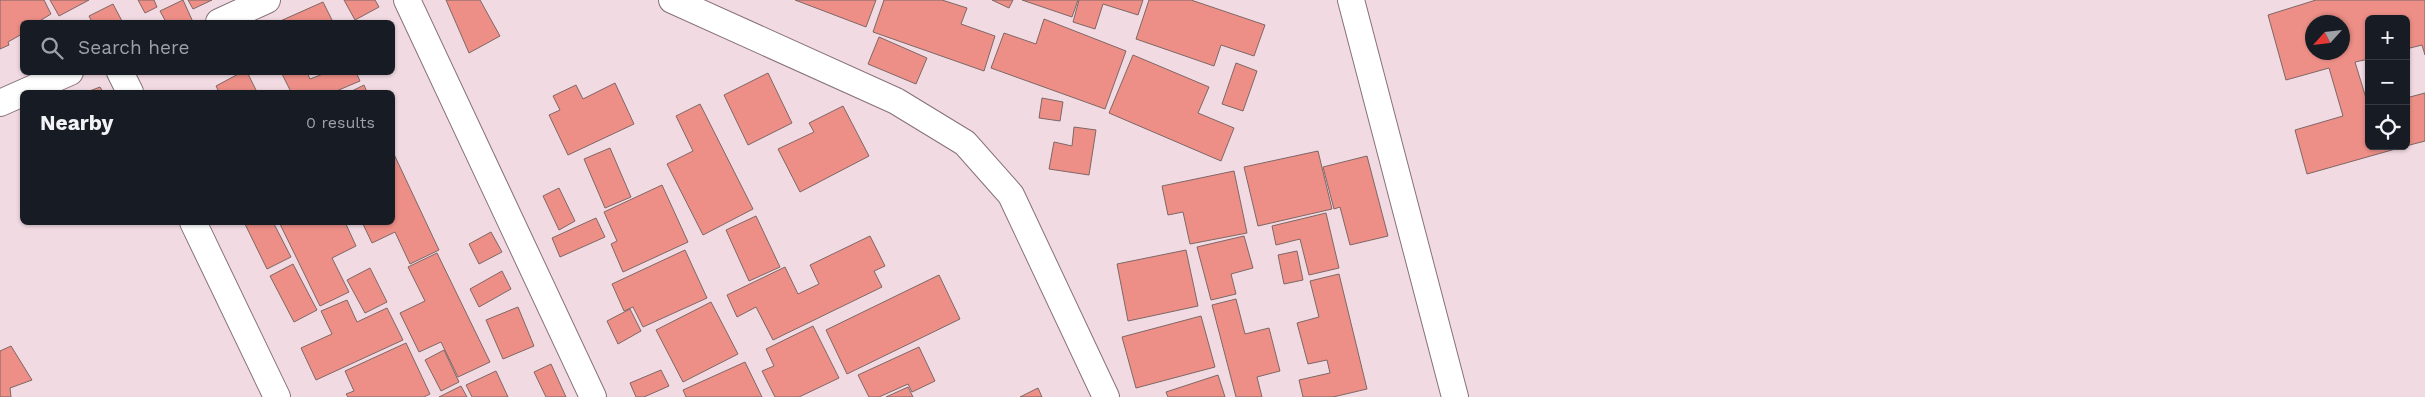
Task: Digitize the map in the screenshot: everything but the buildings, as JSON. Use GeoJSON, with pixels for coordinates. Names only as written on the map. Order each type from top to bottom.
{"type":"FeatureCollection","features":[{"type":"Feature","properties":{"kind":"street"},"geometry":{"type":"LineString","coordinates":[[223,20],[267,0]]}},
{"type":"Feature","properties":{"kind":"street"},"geometry":{"type":"LineString","coordinates":[[407,0],[593,397]]}},
{"type":"Feature","properties":{"kind":"street"},"geometry":{"type":"LineString","coordinates":[[672,0],[896,101],[965,143],[1011,195],[1106,397]]}},
{"type":"Feature","properties":{"kind":"street"},"geometry":{"type":"LineString","coordinates":[[1351,0],[1455,397]]}},
{"type":"Feature","properties":{"kind":"street"},"geometry":{"type":"LineString","coordinates":[[29,90],[63,75]]}},
{"type":"Feature","properties":{"kind":"street"},"geometry":{"type":"LineString","coordinates":[[122,75],[129,90]]}},
{"type":"Feature","properties":{"kind":"street"},"geometry":{"type":"LineString","coordinates":[[0,103],[20,94]]}},
{"type":"Feature","properties":{"kind":"street"},"geometry":{"type":"LineString","coordinates":[[194,225],[277,397]]}}]}
